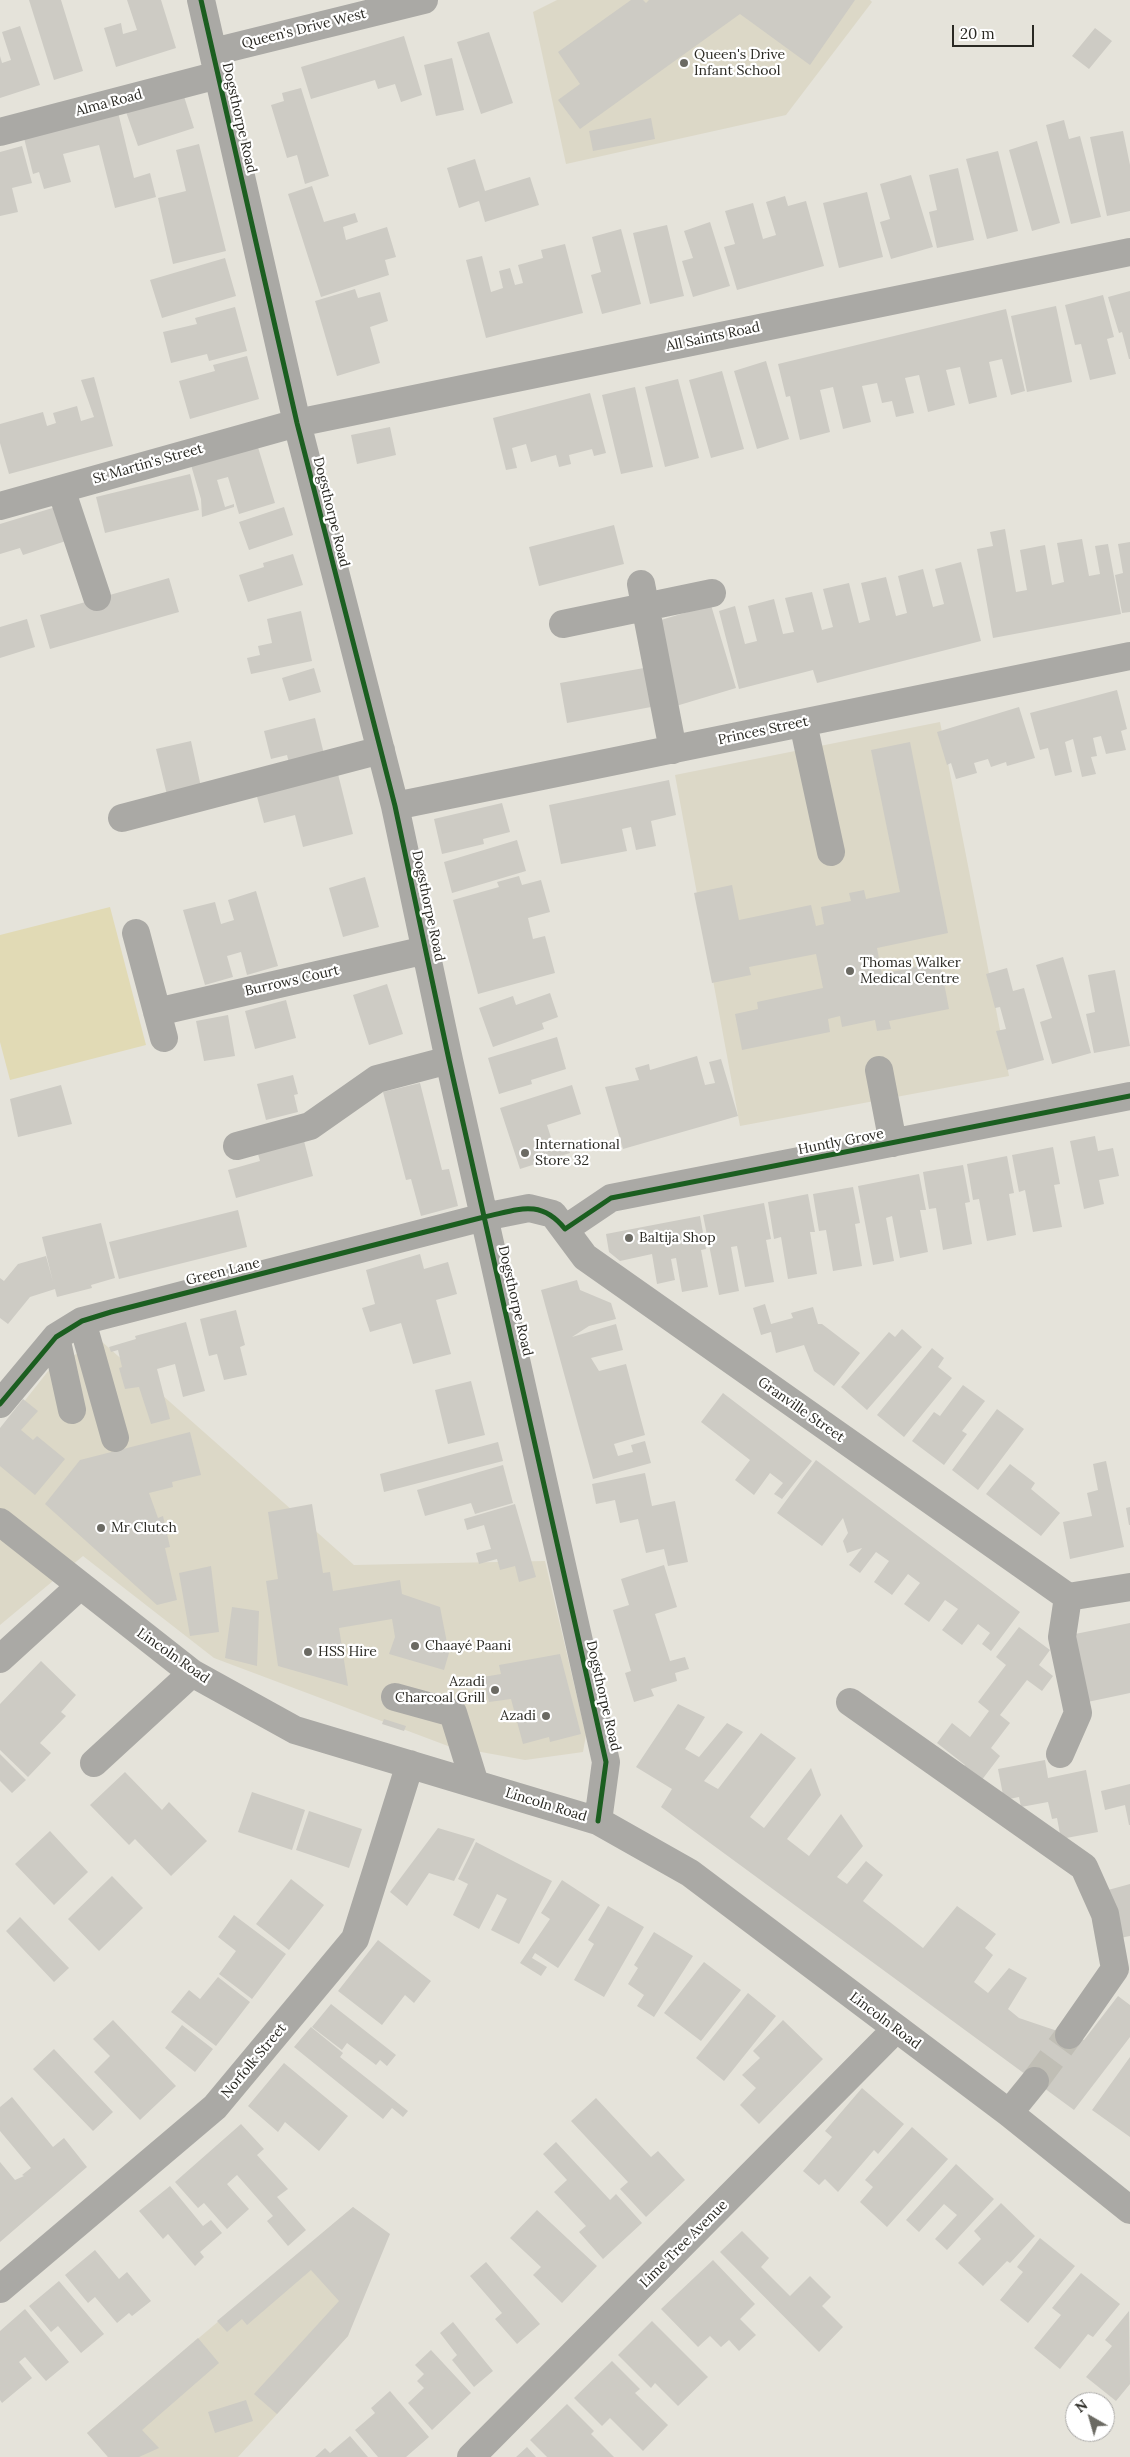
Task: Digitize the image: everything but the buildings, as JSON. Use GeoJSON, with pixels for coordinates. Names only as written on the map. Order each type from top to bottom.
{"type":"FeatureCollection","features":[{"type":"Feature","properties":{"kind":"street","name":"Dogsthorpe Road"},"geometry":{"type":"LineString","coordinates":[[201,0],[297,423],[395,806],[449,1060],[606,1762],[598,1820]]}},
{"type":"Feature","properties":{"kind":"street","name":"Queen's Drive West"},"geometry":{"type":"LineString","coordinates":[[215,63],[424,0]]}},
{"type":"Feature","properties":{"kind":"street","name":"Alma Road"},"geometry":{"type":"LineString","coordinates":[[0,132],[215,63]]}},
{"type":"Feature","properties":{"kind":"street","name":"All Saints Road"},"geometry":{"type":"LineString","coordinates":[[297,423],[1130,252]]}},
{"type":"Feature","properties":{"kind":"street","name":"St Martin's Street"},"geometry":{"type":"LineString","coordinates":[[0,506],[297,423]]}},
{"type":"Feature","properties":{"kind":"street"},"geometry":{"type":"LineString","coordinates":[[60,489],[97,597]]}},
{"type":"Feature","properties":{"kind":"street"},"geometry":{"type":"LineString","coordinates":[[563,624],[643,596],[712,593]]}},
{"type":"Feature","properties":{"kind":"street"},"geometry":{"type":"LineString","coordinates":[[643,596],[673,750]]}},
{"type":"Feature","properties":{"kind":"street","name":"Princes Street"},"geometry":{"type":"LineString","coordinates":[[395,806],[1130,656]]}},
{"type":"Feature","properties":{"kind":"street"},"geometry":{"type":"LineString","coordinates":[[803,723],[831,852]]}},
{"type":"Feature","properties":{"kind":"street"},"geometry":{"type":"LineString","coordinates":[[122,818],[381,750]]}},
{"type":"Feature","properties":{"kind":"street"},"geometry":{"type":"LineString","coordinates":[[136,932],[164,1038]]}},
{"type":"Feature","properties":{"kind":"street","name":"Burrows Court"},"geometry":{"type":"LineString","coordinates":[[157,1012],[426,950]]}},
{"type":"Feature","properties":{"kind":"street"},"geometry":{"type":"LineString","coordinates":[[237,1146],[310,1126],[377,1078],[449,1060]]}},
{"type":"Feature","properties":{"kind":"street"},"geometry":{"type":"LineString","coordinates":[[879,1070],[893,1143]]}},
{"type":"Feature","properties":{"kind":"street","name":"Huntly Grove"},"geometry":{"type":"LineString","coordinates":[[565,1228],[611,1198],[1130,1096]]}},
{"type":"Feature","properties":{"kind":"street","name":"Granville Street"},"geometry":{"type":"LineString","coordinates":[[484,1216],[529,1208],[553,1214],[585,1257],[1068,1597]]}},
{"type":"Feature","properties":{"kind":"street","name":"Green Lane"},"geometry":{"type":"LineString","coordinates":[[0,1404],[56,1337],[82,1321],[484,1216]]}},
{"type":"Feature","properties":{"kind":"street"},"geometry":{"type":"LineString","coordinates":[[82,1321],[114,1438]]}},
{"type":"Feature","properties":{"kind":"street"},"geometry":{"type":"LineString","coordinates":[[56,1337],[72,1410]]}},
{"type":"Feature","properties":{"kind":"street","name":"Lincoln Road"},"geometry":{"type":"LineString","coordinates":[[0,1522],[192,1673],[295,1730],[598,1820],[690,1873],[1009,2113],[1130,2210]]}},
{"type":"Feature","properties":{"kind":"street"},"geometry":{"type":"LineString","coordinates":[[0,1659],[80,1586]]}},
{"type":"Feature","properties":{"kind":"street"},"geometry":{"type":"LineString","coordinates":[[1060,1754],[1078,1713],[1062,1637],[1068,1597],[1130,1587]]}},
{"type":"Feature","properties":{"kind":"street"},"geometry":{"type":"LineString","coordinates":[[94,1763],[192,1673]]}},
{"type":"Feature","properties":{"kind":"street"},"geometry":{"type":"LineString","coordinates":[[395,1697],[453,1713],[475,1784]]}},
{"type":"Feature","properties":{"kind":"street"},"geometry":{"type":"LineString","coordinates":[[850,1702],[1084,1867],[1105,1914],[1115,1970],[1069,2035]]}},
{"type":"Feature","properties":{"kind":"street","name":"Norfolk Street"},"geometry":{"type":"LineString","coordinates":[[0,2289],[215,2107],[355,1939],[410,1764]]}},
{"type":"Feature","properties":{"kind":"street","name":"Lime Tree Avenue"},"geometry":{"type":"LineString","coordinates":[[471,2457],[896,2029]]}},
{"type":"Feature","properties":{"kind":"street"},"geometry":{"type":"LineString","coordinates":[[1009,2113],[1035,2081]]}},
{"type":"Feature","properties":{"kind":"shaded area","name":"Queen's Drive Infant School"},"geometry":{"type":"Polygon","coordinates":[[[557,0],[870,0],[872,2],[786,115],[566,164],[533,12],[557,0]]]}},
{"type":"Feature","properties":{"kind":"shaded area"},"geometry":{"type":"Polygon","coordinates":[[[940,722],[1009,1076],[740,1126],[675,775],[940,722]]]}},
{"type":"Feature","properties":{"kind":"shaded area"},"geometry":{"type":"Polygon","coordinates":[[[110,907],[146,1045],[10,1080],[0,1042],[0,935],[110,907]]]}},
{"type":"Feature","properties":{"kind":"shaded area"},"geometry":{"type":"Polygon","coordinates":[[[100,1340],[354,1565],[545,1561],[586,1735],[583,1752],[525,1760],[448,1746],[214,1658],[83,1556],[0,1625],[0,1432],[49,1370],[100,1340]]]}},
{"type":"Feature","properties":{"kind":"shaded area"},"geometry":{"type":"Polygon","coordinates":[[[353,2207],[370,2220],[348,2336],[238,2457],[108,2457],[87,2433],[353,2207]]]}},
{"type":"Feature","properties":{"kind":"tunnel"},"geometry":{"type":"LineString","coordinates":[[1035,2081],[1069,2035]]}},
{"type":"Feature","properties":{"kind":"cycle path"},"geometry":{"type":"LineString","coordinates":[[201,0],[297,423],[395,806],[449,1060],[606,1762],[598,1821]]}},
{"type":"Feature","properties":{"kind":"cycle path"},"geometry":{"type":"LineString","coordinates":[[0,1404],[56,1337],[82,1321],[111,1312],[507,1212],[528,1209],[537,1210],[547,1213],[556,1219],[565,1229],[611,1198],[1130,1096]]}},
{"type":"Feature","properties":{"kind":"place","name":"Queen's Drive Infant School"},"geometry":{"type":"Point","coordinates":[684,63]}},
{"type":"Feature","properties":{"kind":"place","name":"Thomas Walker Medical Centre"},"geometry":{"type":"Point","coordinates":[850,971]}},
{"type":"Feature","properties":{"kind":"place","name":"International Store 32"},"geometry":{"type":"Point","coordinates":[525,1153]}},
{"type":"Feature","properties":{"kind":"place","name":"Baltija Shop"},"geometry":{"type":"Point","coordinates":[629,1238]}},
{"type":"Feature","properties":{"kind":"place","name":"Mr Clutch"},"geometry":{"type":"Point","coordinates":[101,1528]}},
{"type":"Feature","properties":{"kind":"place","name":"Chaayé Paani"},"geometry":{"type":"Point","coordinates":[415,1646]}},
{"type":"Feature","properties":{"kind":"place","name":"HSS Hire"},"geometry":{"type":"Point","coordinates":[308,1652]}},
{"type":"Feature","properties":{"kind":"place","name":"Azadi Charcoal Grill"},"geometry":{"type":"Point","coordinates":[495,1690]}},
{"type":"Feature","properties":{"kind":"place","name":"Azadi"},"geometry":{"type":"Point","coordinates":[546,1716]}}]}
